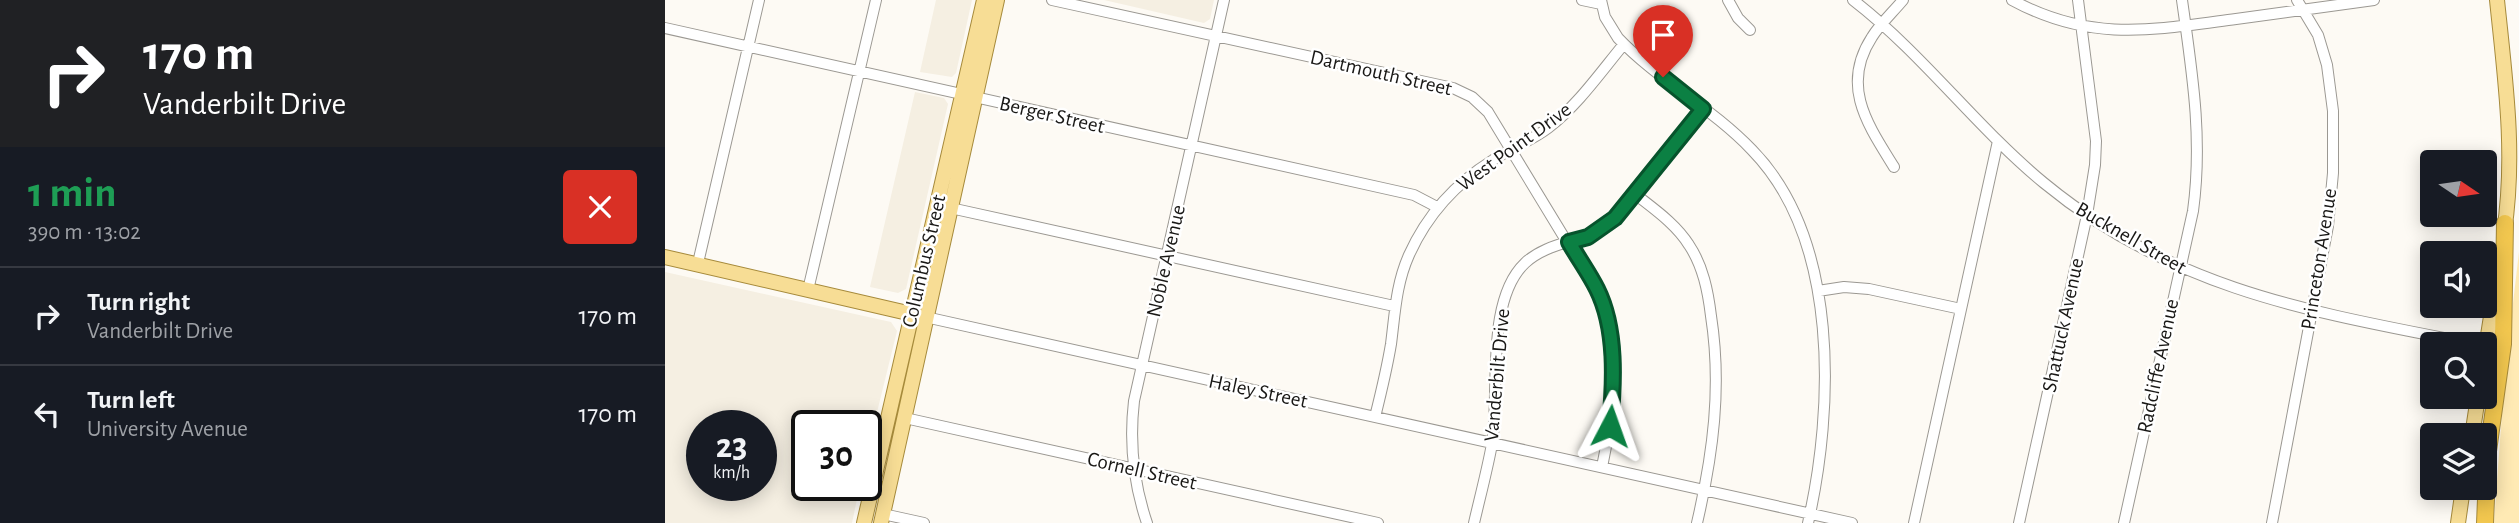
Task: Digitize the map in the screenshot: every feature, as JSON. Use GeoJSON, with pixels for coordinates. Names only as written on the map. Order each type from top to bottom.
{"type":"FeatureCollection","features":[{"type":"Feature","properties":{"kind":"highway"},"geometry":{"type":"LineString","coordinates":[[2485,523],[2489,451],[2503,344],[2505,223]]}},
{"type":"Feature","properties":{"kind":"main road","name":"Columbus Street"},"geometry":{"type":"LineString","coordinates":[[866,516],[889,415],[919,315],[944,207],[969,95],[984,0]]}},
{"type":"Feature","properties":{"kind":"main road","name":"Columbus Street"},"geometry":{"type":"LineString","coordinates":[[969,95],[997,0]]}},
{"type":"Feature","properties":{"kind":"main road"},"geometry":{"type":"LineString","coordinates":[[2487,332],[2505,223],[2508,188],[2509,122],[2497,0]]}},
{"type":"Feature","properties":{"kind":"main road","name":"Haley Street"},"geometry":{"type":"LineString","coordinates":[[665,257],[919,315]]}},
{"type":"Feature","properties":{"kind":"main road","name":"Columbus Street"},"geometry":{"type":"LineString","coordinates":[[882,519],[905,418],[919,315]]}},
{"type":"Feature","properties":{"kind":"main road"},"geometry":{"type":"LineString","coordinates":[[889,415],[905,418]]}},
{"type":"Feature","properties":{"kind":"main road"},"geometry":{"type":"LineString","coordinates":[[2458,523],[2461,500]]}},
{"type":"Feature","properties":{"kind":"main road"},"geometry":{"type":"LineString","coordinates":[[866,516],[882,519]]}},
{"type":"Feature","properties":{"kind":"street"},"geometry":{"type":"LineString","coordinates":[[698,264],[759,0]]}},
{"type":"Feature","properties":{"kind":"street"},"geometry":{"type":"LineString","coordinates":[[808,290],[876,0]]}},
{"type":"Feature","properties":{"kind":"street","name":"Dartmouth Street"},"geometry":{"type":"LineString","coordinates":[[1052,0],[1462,91],[1488,112],[1597,288],[1609,332],[1612,402],[1602,467]]}},
{"type":"Feature","properties":{"kind":"street","name":"Noble Avenue"},"geometry":{"type":"LineString","coordinates":[[1147,523],[1133,469],[1132,421],[1142,365],[1224,0]]}},
{"type":"Feature","properties":{"kind":"street"},"geometry":{"type":"LineString","coordinates":[[1582,0],[1601,2],[1611,28],[1624,44],[1745,143],[1776,178],[1798,217],[1808,245],[1818,291],[1824,361],[1824,413],[1819,466],[1809,518]]}},
{"type":"Feature","properties":{"kind":"street"},"geometry":{"type":"LineString","coordinates":[[1728,0],[1738,18],[1750,30]]}},
{"type":"Feature","properties":{"kind":"street","name":"Bucknell Street"},"geometry":{"type":"LineString","coordinates":[[1853,0],[1882,24],[2042,182],[2087,215],[2140,248],[2180,268],[2238,290],[2312,310],[2420,334]]}},
{"type":"Feature","properties":{"kind":"street"},"geometry":{"type":"LineString","coordinates":[[1894,167],[1864,117],[1858,93],[1858,79],[1863,55],[1882,24],[1903,0]]}},
{"type":"Feature","properties":{"kind":"street"},"geometry":{"type":"LineString","coordinates":[[2013,0],[2044,15],[2082,27],[2123,31],[2185,26],[2300,5],[2374,0]]}},
{"type":"Feature","properties":{"kind":"street","name":"Shattuck Avenue"},"geometry":{"type":"LineString","coordinates":[[2019,523],[2092,188],[2096,141],[2078,0]]}},
{"type":"Feature","properties":{"kind":"street","name":"Radcliffe Avenue"},"geometry":{"type":"LineString","coordinates":[[2124,523],[2193,211],[2198,159],[2196,107],[2182,0]]}},
{"type":"Feature","properties":{"kind":"street","name":"Princeton Avenue"},"geometry":{"type":"LineString","coordinates":[[2272,523],[2331,200],[2334,138],[2327,65],[2318,35],[2300,5]]}},
{"type":"Feature","properties":{"kind":"street","name":"Berger Street"},"geometry":{"type":"LineString","coordinates":[[665,28],[1414,195],[1437,207]]}},
{"type":"Feature","properties":{"kind":"street","name":"West Point Drive"},"geometry":{"type":"LineString","coordinates":[[1375,417],[1391,344],[1394,306],[1408,256],[1437,207],[1471,174],[1535,137],[1563,116],[1624,44]]}},
{"type":"Feature","properties":{"kind":"street","name":"Vanderbilt Drive"},"geometry":{"type":"LineString","coordinates":[[1474,523],[1492,443],[1500,314],[1506,291],[1517,272],[1534,256],[1544,250],[1588,237],[1607,225],[1703,109]]}},
{"type":"Feature","properties":{"kind":"street"},"geometry":{"type":"LineString","coordinates":[[1914,523],[1998,141]]}},
{"type":"Feature","properties":{"kind":"street"},"geometry":{"type":"LineString","coordinates":[[1635,194],[1682,235],[1697,258],[1706,286],[1714,331],[1717,385],[1714,438],[1697,523]]}},
{"type":"Feature","properties":{"kind":"street"},"geometry":{"type":"LineString","coordinates":[[944,207],[1394,306]]}},
{"type":"Feature","properties":{"kind":"street"},"geometry":{"type":"LineString","coordinates":[[1818,291],[1856,287],[1961,309]]}},
{"type":"Feature","properties":{"kind":"street","name":"Haley Street"},"geometry":{"type":"LineString","coordinates":[[919,315],[1704,490],[1809,518],[1852,523]]}},
{"type":"Feature","properties":{"kind":"street","name":"Cornell Street"},"geometry":{"type":"LineString","coordinates":[[905,418],[1378,523]]}},
{"type":"Feature","properties":{"kind":"street"},"geometry":{"type":"LineString","coordinates":[[882,519],[924,523]]}},
{"type":"Feature","properties":{"kind":"shaded area"},"geometry":{"type":"Polygon","coordinates":[[[936,0],[972,0],[956,73],[952,77],[920,72],[936,0]]]}},
{"type":"Feature","properties":{"kind":"shaded area"},"geometry":{"type":"Polygon","coordinates":[[[1104,0],[1214,0],[1210,19],[1204,23],[1104,0]]]}},
{"type":"Feature","properties":{"kind":"shaded area"},"geometry":{"type":"Polygon","coordinates":[[[915,92],[944,98],[948,104],[906,289],[898,293],[870,287],[915,92]]]}},
{"type":"Feature","properties":{"kind":"shaded area"},"geometry":{"type":"Polygon","coordinates":[[[2519,252],[2519,523],[2494,523],[2505,371],[2519,252]]]}},
{"type":"Feature","properties":{"kind":"shaded area"},"geometry":{"type":"Polygon","coordinates":[[[665,272],[891,322],[897,331],[878,410],[791,410],[791,501],[857,501],[852,523],[665,523],[665,272]]]}},
{"type":"Feature","properties":{"kind":"route"},"geometry":{"type":"LineString","coordinates":[[1610,426],[1613,379],[1604,309],[1597,288],[1569,242],[1588,237],[1615,218],[1703,109],[1663,77]]}}]}
